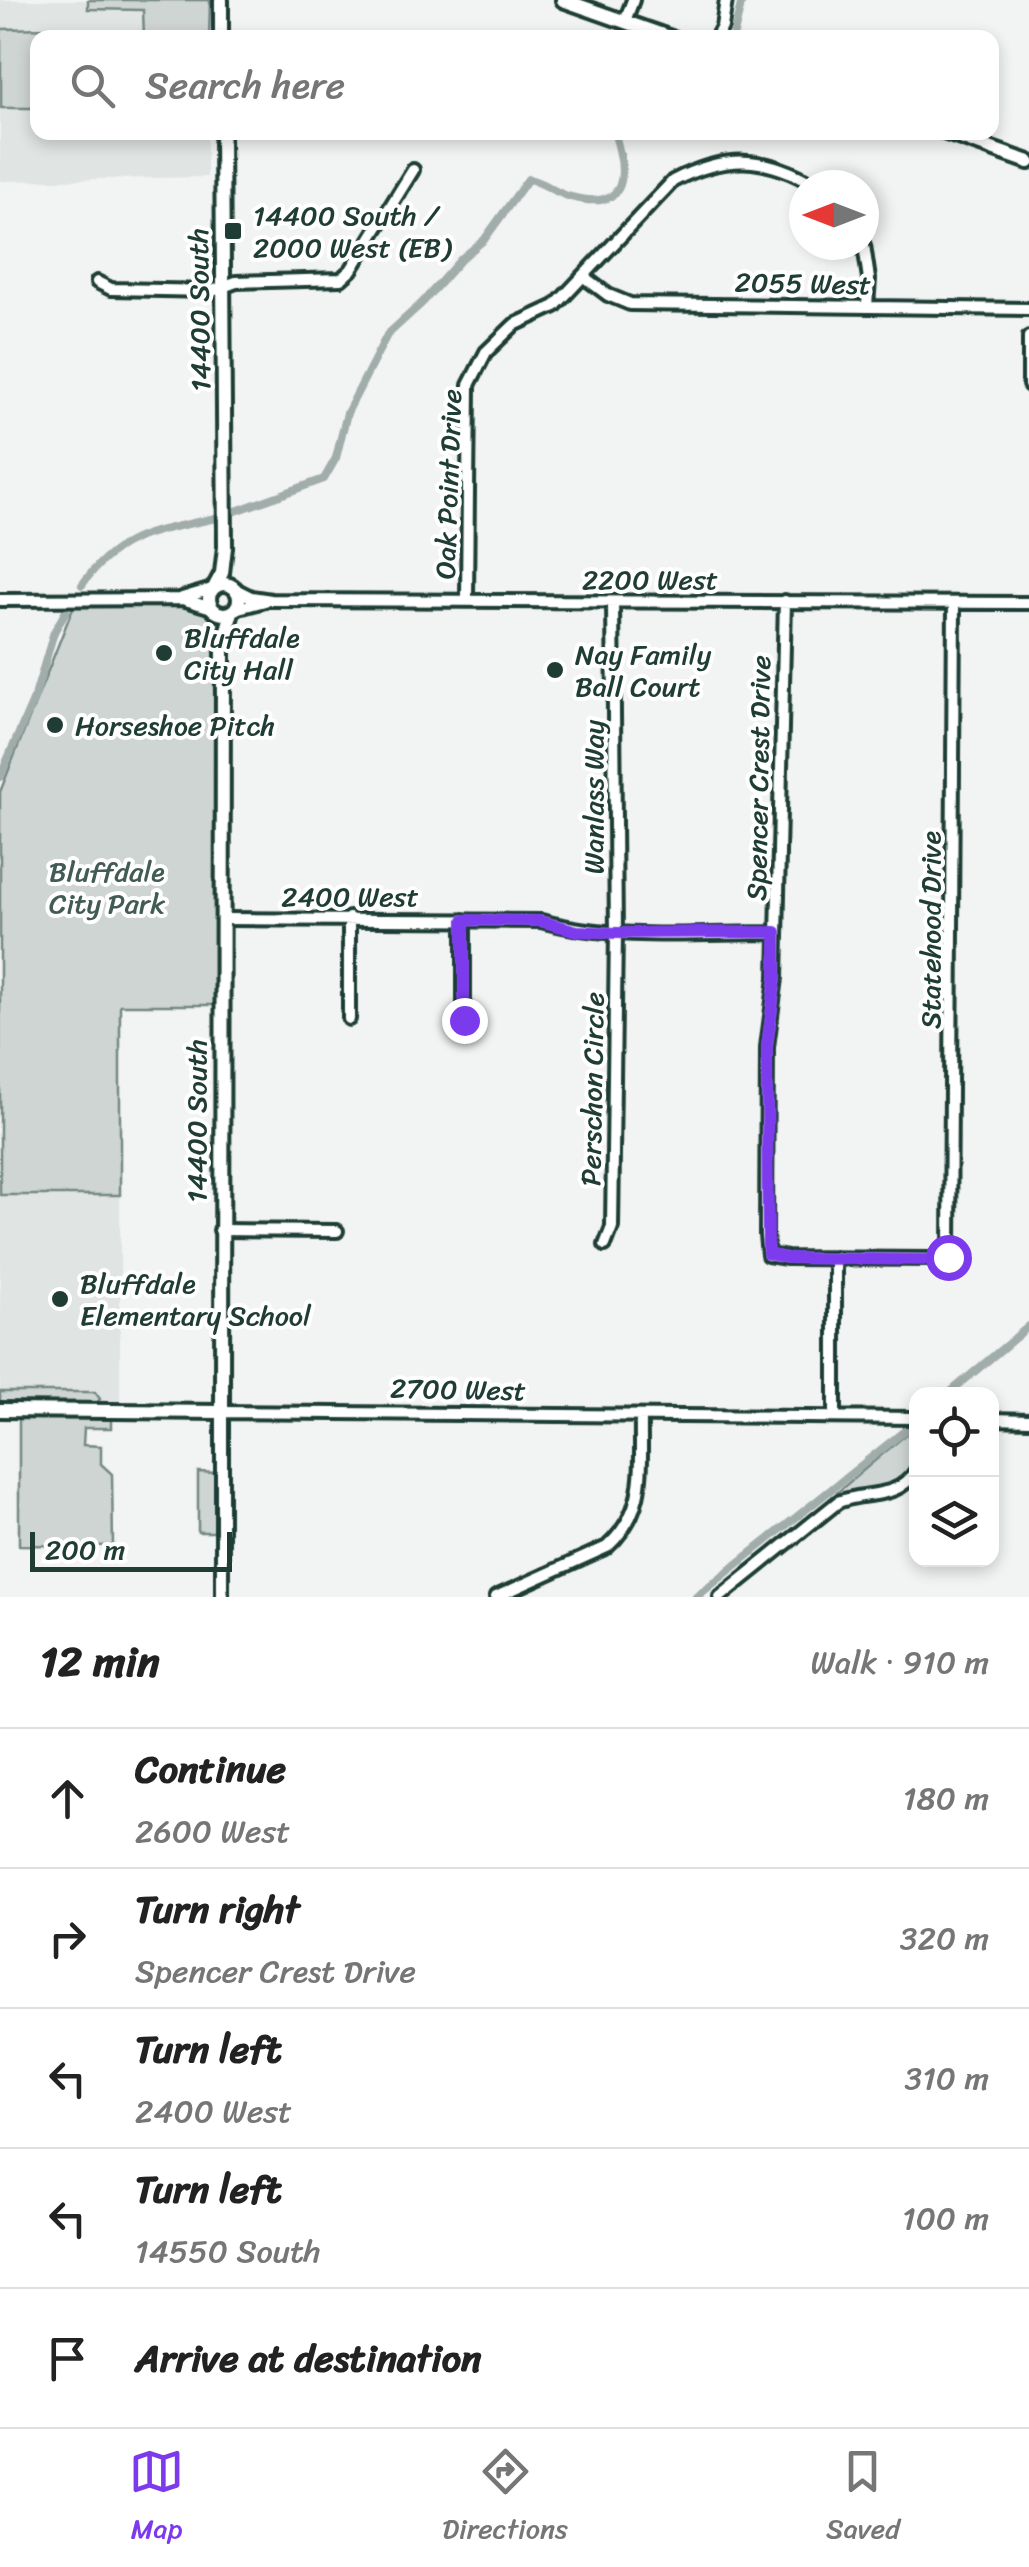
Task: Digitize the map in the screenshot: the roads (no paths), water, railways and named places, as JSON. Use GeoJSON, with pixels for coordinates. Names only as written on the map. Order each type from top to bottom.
{"type":"FeatureCollection","features":[{"type":"Feature","properties":{"kind":"main road"},"geometry":{"type":"LineString","coordinates":[[221,0],[222,30]]}},
{"type":"Feature","properties":{"kind":"main road"},"geometry":{"type":"LineString","coordinates":[[563,0],[649,30]]}},
{"type":"Feature","properties":{"kind":"main road","name":"14400 South"},"geometry":{"type":"LineString","coordinates":[[214,588],[220,578],[225,547],[222,140]]}},
{"type":"Feature","properties":{"kind":"main road"},"geometry":{"type":"LineString","coordinates":[[967,140],[1029,162]]}},
{"type":"Feature","properties":{"kind":"main road","name":"14400 South"},"geometry":{"type":"LineString","coordinates":[[225,547],[235,589]]}},
{"type":"Feature","properties":{"kind":"main road"},"geometry":{"type":"LineString","coordinates":[[224,584],[235,589],[239,600],[234,610],[224,614],[213,609],[209,599],[214,588],[224,584]]}},
{"type":"Feature","properties":{"kind":"main road","name":"14400 South"},"geometry":{"type":"LineString","coordinates":[[213,609],[223,644],[222,1412]]}},
{"type":"Feature","properties":{"kind":"main road","name":"14400 South"},"geometry":{"type":"LineString","coordinates":[[223,644],[234,610]]}},
{"type":"Feature","properties":{"kind":"main road","name":"2700 West"},"geometry":{"type":"LineString","coordinates":[[0,1410],[222,1412]]}},
{"type":"Feature","properties":{"kind":"street"},"geometry":{"type":"LineString","coordinates":[[624,21],[632,0]]}},
{"type":"Feature","properties":{"kind":"street"},"geometry":{"type":"LineString","coordinates":[[720,30],[726,0]]}},
{"type":"Feature","properties":{"kind":"street"},"geometry":{"type":"LineString","coordinates":[[584,277],[673,182],[721,161],[757,163],[789,175]]}},
{"type":"Feature","properties":{"kind":"street"},"geometry":{"type":"LineString","coordinates":[[97,282],[111,289],[212,291],[236,282],[334,281],[346,276],[413,170]]}},
{"type":"Feature","properties":{"kind":"street"},"geometry":{"type":"LineString","coordinates":[[866,260],[868,306]]}},
{"type":"Feature","properties":{"kind":"street","name":"2055 West"},"geometry":{"type":"LineString","coordinates":[[584,277],[608,296],[630,304],[1029,309]]}},
{"type":"Feature","properties":{"kind":"street","name":"Oak Point Drive"},"geometry":{"type":"LineString","coordinates":[[467,598],[470,385],[486,352],[514,325],[555,306],[584,277]]}},
{"type":"Feature","properties":{"kind":"street"},"geometry":{"type":"LineString","coordinates":[[1029,337],[1029,385]]}},
{"type":"Feature","properties":{"kind":"street"},"geometry":{"type":"LineString","coordinates":[[182,599],[214,588]]}},
{"type":"Feature","properties":{"kind":"street","name":"2200 West"},"geometry":{"type":"LineString","coordinates":[[235,589],[247,596],[270,600],[1029,603]]}},
{"type":"Feature","properties":{"kind":"street"},"geometry":{"type":"LineString","coordinates":[[0,600],[182,599],[213,609]]}},
{"type":"Feature","properties":{"kind":"street","name":"2200 West"},"geometry":{"type":"LineString","coordinates":[[234,610],[270,600]]}},
{"type":"Feature","properties":{"kind":"street","name":"Spencer Crest Drive"},"geometry":{"type":"LineString","coordinates":[[785,601],[776,978],[767,1046],[768,1254],[835,1258]]}},
{"type":"Feature","properties":{"kind":"street","name":"Wanlass Way"},"geometry":{"type":"LineString","coordinates":[[614,602],[616,933]]}},
{"type":"Feature","properties":{"kind":"street","name":"Statehood Drive"},"geometry":{"type":"LineString","coordinates":[[835,1258],[948,1257],[954,604]]}},
{"type":"Feature","properties":{"kind":"street"},"geometry":{"type":"LineString","coordinates":[[348,1019],[349,918]]}},
{"type":"Feature","properties":{"kind":"street","name":"2400 West"},"geometry":{"type":"LineString","coordinates":[[222,919],[540,921],[577,931],[616,933],[776,932]]}},
{"type":"Feature","properties":{"kind":"street"},"geometry":{"type":"LineString","coordinates":[[464,920],[464,1020]]}},
{"type":"Feature","properties":{"kind":"street","name":"Perschon Circle"},"geometry":{"type":"LineString","coordinates":[[604,1244],[612,1227],[616,933]]}},
{"type":"Feature","properties":{"kind":"street"},"geometry":{"type":"LineString","coordinates":[[220,1230],[338,1231]]}},
{"type":"Feature","properties":{"kind":"street"},"geometry":{"type":"LineString","coordinates":[[835,1258],[835,1417]]}},
{"type":"Feature","properties":{"kind":"street","name":"2700 West"},"geometry":{"type":"LineString","coordinates":[[222,1412],[909,1418]]}},
{"type":"Feature","properties":{"kind":"street","name":"14400 South"},"geometry":{"type":"LineString","coordinates":[[222,1412],[222,1597]]}},
{"type":"Feature","properties":{"kind":"street"},"geometry":{"type":"LineString","coordinates":[[496,1597],[607,1547],[617,1538],[636,1508],[641,1416]]}},
{"type":"Feature","properties":{"kind":"street"},"geometry":{"type":"LineString","coordinates":[[999,1419],[1029,1420]]}},
{"type":"Feature","properties":{"kind":"street"},"geometry":{"type":"LineString","coordinates":[[720,1597],[838,1502],[856,1496],[886,1495],[904,1486],[911,1477]]}},
{"type":"Feature","properties":{"kind":"waterway"},"geometry":{"type":"LineString","coordinates":[[735,30],[742,0]]}},
{"type":"Feature","properties":{"kind":"waterway"},"geometry":{"type":"LineString","coordinates":[[236,511],[324,479],[336,458],[347,413],[387,335],[484,240],[528,179],[571,197],[590,200],[614,194],[622,175],[616,140]]}},
{"type":"Feature","properties":{"kind":"waterway"},"geometry":{"type":"LineString","coordinates":[[82,585],[96,567],[125,544],[157,531],[215,518]]}},
{"type":"Feature","properties":{"kind":"waterway"},"geometry":{"type":"LineString","coordinates":[[0,777],[35,696],[54,632],[66,611]]}},
{"type":"Feature","properties":{"kind":"waterway"},"geometry":{"type":"LineString","coordinates":[[956,1387],[1029,1326]]}},
{"type":"Feature","properties":{"kind":"waterway"},"geometry":{"type":"LineString","coordinates":[[696,1597],[907,1429]]}},
{"type":"Feature","properties":{"kind":"place","name":"14400 South / 2000 West (EB)"},"geometry":{"type":"Point","coordinates":[233,231]}},
{"type":"Feature","properties":{"kind":"place","name":"Bluffdale City Hall"},"geometry":{"type":"Point","coordinates":[164,653]}},
{"type":"Feature","properties":{"kind":"place","name":"Nay Family Ball Court"},"geometry":{"type":"Point","coordinates":[555,670]}},
{"type":"Feature","properties":{"kind":"place","name":"Horseshoe Pitch"},"geometry":{"type":"Point","coordinates":[55,725]}},
{"type":"Feature","properties":{"kind":"place","name":"Bluffdale Elementary School"},"geometry":{"type":"Point","coordinates":[60,1299]}},
{"type":"Feature","properties":{"kind":"park label","name":"Bluffdale City Park"},"geometry":{"type":"Point","coordinates":[107,887]}}]}
